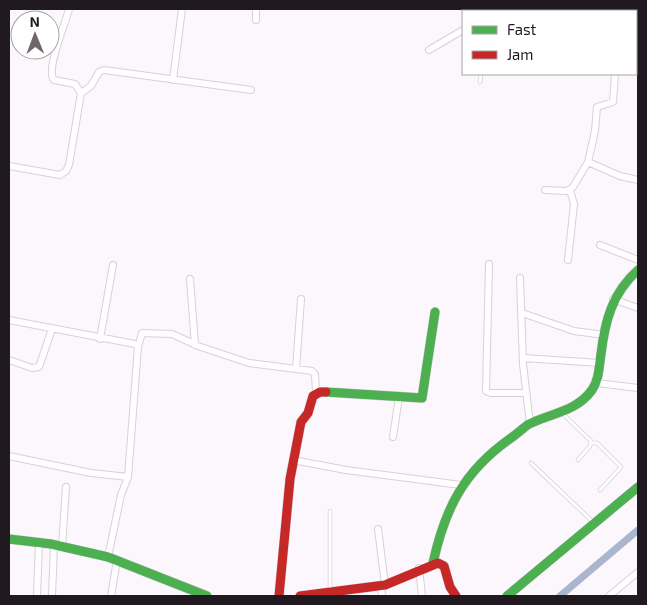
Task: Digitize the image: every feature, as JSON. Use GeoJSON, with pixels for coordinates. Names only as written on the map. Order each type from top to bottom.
{"type":"FeatureCollection","features":[{"type":"Feature","properties":{"kind":"main road"},"geometry":{"type":"LineString","coordinates":[[433,563],[443,520],[460,485],[492,451],[530,424],[562,413],[583,402],[597,384],[613,299],[622,284],[638,270]]}},
{"type":"Feature","properties":{"kind":"main road"},"geometry":{"type":"LineString","coordinates":[[279,596],[293,460],[301,422],[307,415],[312,398],[316,393],[423,397],[434,312]]}},
{"type":"Feature","properties":{"kind":"main road"},"geometry":{"type":"LineString","coordinates":[[507,596],[596,525],[638,487]]}},
{"type":"Feature","properties":{"kind":"main road"},"geometry":{"type":"LineString","coordinates":[[9,539],[58,546],[112,559],[194,594],[207,596]]}},
{"type":"Feature","properties":{"kind":"main road"},"geometry":{"type":"LineString","coordinates":[[300,596],[383,585],[433,563],[444,566],[450,587],[456,596]]}},
{"type":"Feature","properties":{"kind":"street"},"geometry":{"type":"LineString","coordinates":[[9,166],[55,175],[66,171],[81,92],[75,84],[52,78],[54,57],[69,9]]}},
{"type":"Feature","properties":{"kind":"street"},"geometry":{"type":"LineString","coordinates":[[173,80],[182,9]]}},
{"type":"Feature","properties":{"kind":"street"},"geometry":{"type":"LineString","coordinates":[[256,9],[256,20]]}},
{"type":"Feature","properties":{"kind":"street"},"geometry":{"type":"LineString","coordinates":[[429,50],[462,31]]}},
{"type":"Feature","properties":{"kind":"street"},"geometry":{"type":"LineString","coordinates":[[81,92],[91,86],[102,70],[251,90]]}},
{"type":"Feature","properties":{"kind":"street"},"geometry":{"type":"LineString","coordinates":[[568,260],[574,204],[570,190],[588,162],[595,131],[597,108],[613,103],[615,75]]}},
{"type":"Feature","properties":{"kind":"street"},"geometry":{"type":"LineString","coordinates":[[588,162],[620,176],[638,180]]}},
{"type":"Feature","properties":{"kind":"street"},"geometry":{"type":"LineString","coordinates":[[545,190],[570,190]]}},
{"type":"Feature","properties":{"kind":"street"},"geometry":{"type":"LineString","coordinates":[[600,245],[638,260]]}},
{"type":"Feature","properties":{"kind":"street"},"geometry":{"type":"LineString","coordinates":[[489,264],[486,389],[491,393],[526,392]]}},
{"type":"Feature","properties":{"kind":"street"},"geometry":{"type":"LineString","coordinates":[[100,339],[113,265]]}},
{"type":"Feature","properties":{"kind":"street"},"geometry":{"type":"LineString","coordinates":[[520,278],[523,358],[530,424]]}},
{"type":"Feature","properties":{"kind":"street"},"geometry":{"type":"LineString","coordinates":[[190,279],[194,344]]}},
{"type":"Feature","properties":{"kind":"street"},"geometry":{"type":"LineString","coordinates":[[296,369],[301,299]]}},
{"type":"Feature","properties":{"kind":"street"},"geometry":{"type":"LineString","coordinates":[[613,299],[638,308]]}},
{"type":"Feature","properties":{"kind":"street"},"geometry":{"type":"LineString","coordinates":[[522,314],[574,330],[605,335]]}},
{"type":"Feature","properties":{"kind":"street"},"geometry":{"type":"LineString","coordinates":[[9,320],[138,346]]}},
{"type":"Feature","properties":{"kind":"street"},"geometry":{"type":"LineString","coordinates":[[9,360],[32,368],[39,367],[52,328]]}},
{"type":"Feature","properties":{"kind":"street"},"geometry":{"type":"LineString","coordinates":[[111,596],[112,559],[121,495],[128,477],[138,346],[142,333],[172,334],[194,344],[247,362],[314,373],[316,393]]}},
{"type":"Feature","properties":{"kind":"street"},"geometry":{"type":"LineString","coordinates":[[523,358],[600,363]]}},
{"type":"Feature","properties":{"kind":"street"},"geometry":{"type":"LineString","coordinates":[[597,384],[638,388]]}},
{"type":"Feature","properties":{"kind":"street"},"geometry":{"type":"LineString","coordinates":[[393,437],[400,397]]}},
{"type":"Feature","properties":{"kind":"street"},"geometry":{"type":"LineString","coordinates":[[9,456],[91,473],[128,477]]}},
{"type":"Feature","properties":{"kind":"street"},"geometry":{"type":"LineString","coordinates":[[293,460],[346,470],[460,485]]}},
{"type":"Feature","properties":{"kind":"street"},"geometry":{"type":"LineString","coordinates":[[52,596],[66,486]]}},
{"type":"Feature","properties":{"kind":"street"},"geometry":{"type":"LineString","coordinates":[[378,529],[383,585],[382,596]]}},
{"type":"Feature","properties":{"kind":"street"},"geometry":{"type":"LineString","coordinates":[[37,596],[39,543]]}},
{"type":"Feature","properties":{"kind":"street"},"geometry":{"type":"LineString","coordinates":[[419,568],[422,596]]}},
{"type":"Feature","properties":{"kind":"street"},"geometry":{"type":"LineString","coordinates":[[611,596],[638,572]]}},
{"type":"Feature","properties":{"kind":"lane"},"geometry":{"type":"LineString","coordinates":[[480,82],[481,75]]}},
{"type":"Feature","properties":{"kind":"lane"},"geometry":{"type":"LineString","coordinates":[[562,413],[591,443],[597,443],[621,467],[600,490]]}},
{"type":"Feature","properties":{"kind":"lane"},"geometry":{"type":"LineString","coordinates":[[578,460],[591,443]]}},
{"type":"Feature","properties":{"kind":"lane"},"geometry":{"type":"LineString","coordinates":[[531,463],[596,525]]}},
{"type":"Feature","properties":{"kind":"lane"},"geometry":{"type":"LineString","coordinates":[[330,511],[330,592]]}},
{"type":"Feature","properties":{"kind":"waterway"},"geometry":{"type":"LineString","coordinates":[[560,596],[638,530]]}},
{"type":"Feature","properties":{"kind":"traffic: fast"},"geometry":{"type":"LineString","coordinates":[[433,563],[451,508],[459,492],[481,464],[529,424],[571,408],[592,390],[597,378],[605,330],[611,308],[622,288],[638,270]]}},
{"type":"Feature","properties":{"kind":"traffic: fast"},"geometry":{"type":"LineString","coordinates":[[326,392],[422,398],[435,312]]}},
{"type":"Feature","properties":{"kind":"traffic: fast"},"geometry":{"type":"LineString","coordinates":[[507,596],[638,487]]}},
{"type":"Feature","properties":{"kind":"traffic: fast"},"geometry":{"type":"LineString","coordinates":[[9,539],[51,544],[108,557],[207,596]]}},
{"type":"Feature","properties":{"kind":"traffic: jam"},"geometry":{"type":"LineString","coordinates":[[279,596],[290,479],[301,422],[308,413],[313,396],[320,392],[326,392]]}},
{"type":"Feature","properties":{"kind":"traffic: jam"},"geometry":{"type":"LineString","coordinates":[[300,596],[385,585],[438,563],[444,566],[450,587],[456,596]]}}]}
